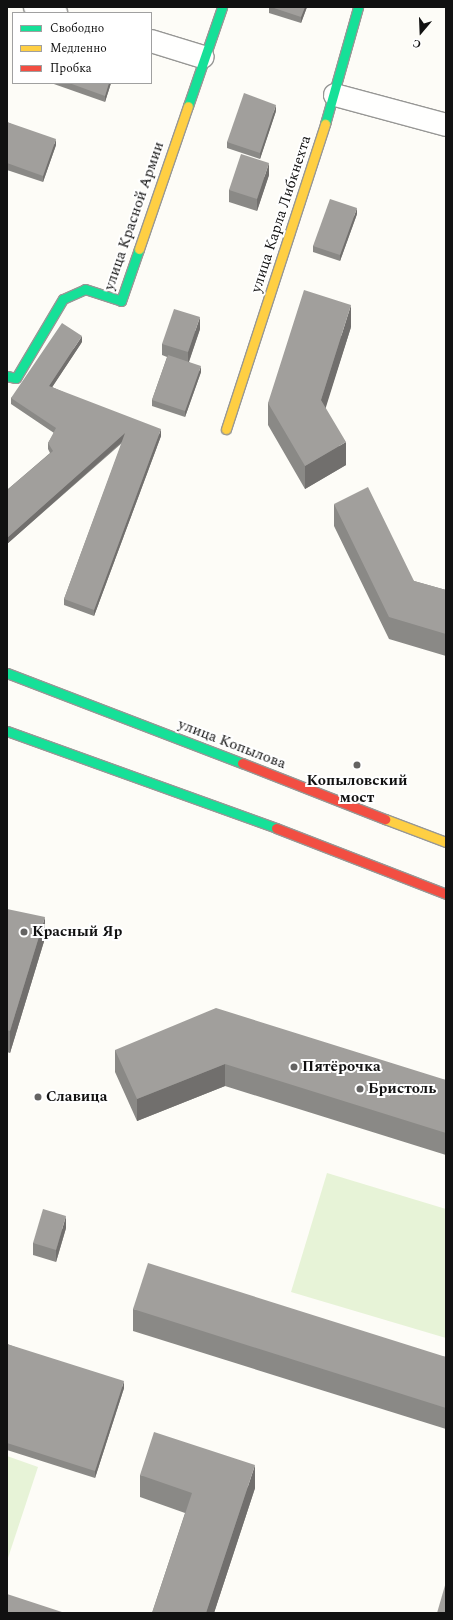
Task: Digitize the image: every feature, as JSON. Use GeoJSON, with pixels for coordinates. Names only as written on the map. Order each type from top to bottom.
{"type":"FeatureCollection","features":[{"type":"Feature","properties":{"kind":"main road"},"geometry":{"type":"LineString","coordinates":[[203,57],[222,7]]}},
{"type":"Feature","properties":{"kind":"main road","name":"улица Карла Либкнехта"},"geometry":{"type":"LineString","coordinates":[[226,429],[335,95],[358,7]]}},
{"type":"Feature","properties":{"kind":"main road","name":"улица Красной Армии"},"geometry":{"type":"LineString","coordinates":[[7,376],[16,378],[53,312],[63,300],[85,290],[121,301],[203,57]]}},
{"type":"Feature","properties":{"kind":"main road","name":"улица Копылова"},"geometry":{"type":"LineString","coordinates":[[7,673],[446,842]]}},
{"type":"Feature","properties":{"kind":"main road"},"geometry":{"type":"LineString","coordinates":[[7,731],[249,819],[446,894]]}},
{"type":"Feature","properties":{"kind":"street"},"geometry":{"type":"LineString","coordinates":[[35,7],[52,12]]}},
{"type":"Feature","properties":{"kind":"street"},"geometry":{"type":"LineString","coordinates":[[152,41],[203,57]]}},
{"type":"Feature","properties":{"kind":"street"},"geometry":{"type":"LineString","coordinates":[[335,95],[446,125]]}},
{"type":"Feature","properties":{"kind":"green space"},"geometry":{"type":"Polygon","coordinates":[[[327,1173],[446,1209],[446,1338],[291,1292],[327,1173]]]}},
{"type":"Feature","properties":{"kind":"green space"},"geometry":{"type":"Polygon","coordinates":[[[7,1456],[38,1467],[8,1558],[7,1558],[7,1456]]]}},
{"type":"Feature","properties":{"kind":"building"},"geometry":{"type":"Polygon","coordinates":[[[271,7],[305,7],[301,17],[271,7]]]}},
{"type":"Feature","properties":{"kind":"building"},"geometry":{"type":"Polygon","coordinates":[[[72,84],[109,84],[105,96],[72,84]]]}},
{"type":"Feature","properties":{"kind":"building"},"geometry":{"type":"Polygon","coordinates":[[[244,93],[276,105],[260,153],[227,142],[244,93]]]}},
{"type":"Feature","properties":{"kind":"building"},"geometry":{"type":"Polygon","coordinates":[[[7,122],[56,139],[43,176],[7,163],[7,122]]]}},
{"type":"Feature","properties":{"kind":"building"},"geometry":{"type":"Polygon","coordinates":[[[241,154],[269,163],[257,199],[229,190],[241,154]]]}},
{"type":"Feature","properties":{"kind":"building"},"geometry":{"type":"Polygon","coordinates":[[[330,199],[357,208],[340,255],[313,246],[330,199]]]}},
{"type":"Feature","properties":{"kind":"building"},"geometry":{"type":"Polygon","coordinates":[[[304,290],[351,305],[321,400],[346,442],[305,466],[268,403],[304,290]]]}},
{"type":"Feature","properties":{"kind":"building"},"geometry":{"type":"Polygon","coordinates":[[[174,309],[200,317],[188,352],[162,344],[174,309]]]}},
{"type":"Feature","properties":{"kind":"building"},"geometry":{"type":"Polygon","coordinates":[[[62,323],[82,336],[49,386],[161,429],[94,610],[64,599],[125,433],[7,538],[7,490],[53,451],[48,443],[56,428],[11,398],[62,323]]]}},
{"type":"Feature","properties":{"kind":"building"},"geometry":{"type":"Polygon","coordinates":[[[168,355],[201,366],[185,411],[152,400],[168,355]]]}},
{"type":"Feature","properties":{"kind":"building"},"geometry":{"type":"Polygon","coordinates":[[[368,487],[414,581],[446,590],[446,634],[389,617],[334,504],[368,487]]]}},
{"type":"Feature","properties":{"kind":"building"},"geometry":{"type":"Polygon","coordinates":[[[7,909],[45,917],[10,1031],[7,1030],[7,909]]]}},
{"type":"Feature","properties":{"kind":"building"},"geometry":{"type":"Polygon","coordinates":[[[216,1008],[446,1080],[446,1133],[225,1064],[137,1099],[115,1050],[216,1008]]]}},
{"type":"Feature","properties":{"kind":"building"},"geometry":{"type":"Polygon","coordinates":[[[43,1209],[66,1216],[56,1250],[33,1243],[43,1209]]]}},
{"type":"Feature","properties":{"kind":"building"},"geometry":{"type":"Polygon","coordinates":[[[148,1263],[446,1357],[446,1408],[133,1309],[148,1263]]]}},
{"type":"Feature","properties":{"kind":"building"},"geometry":{"type":"Polygon","coordinates":[[[7,1344],[124,1381],[95,1471],[7,1443],[7,1344]]]}},
{"type":"Feature","properties":{"kind":"building"},"geometry":{"type":"Polygon","coordinates":[[[154,1432],[255,1465],[206,1613],[152,1613],[192,1493],[140,1475],[154,1432]]]}},
{"type":"Feature","properties":{"kind":"building"},"geometry":{"type":"Polygon","coordinates":[[[446,1582],[446,1613],[437,1613],[446,1582]]]}},
{"type":"Feature","properties":{"kind":"building"},"geometry":{"type":"Polygon","coordinates":[[[7,1594],[65,1613],[7,1613],[7,1594]]]}},
{"type":"Feature","properties":{"kind":"traffic: fast"},"geometry":{"type":"LineString","coordinates":[[188,106],[222,7]]}},
{"type":"Feature","properties":{"kind":"traffic: fast"},"geometry":{"type":"LineString","coordinates":[[325,124],[358,7]]}},
{"type":"Feature","properties":{"kind":"traffic: fast"},"geometry":{"type":"LineString","coordinates":[[7,376],[16,378],[63,299],[85,289],[121,301],[139,249]]}},
{"type":"Feature","properties":{"kind":"traffic: fast"},"geometry":{"type":"LineString","coordinates":[[7,673],[242,763]]}},
{"type":"Feature","properties":{"kind":"traffic: fast"},"geometry":{"type":"LineString","coordinates":[[7,731],[276,828]]}},
{"type":"Feature","properties":{"kind":"traffic: slow"},"geometry":{"type":"LineString","coordinates":[[139,249],[188,106]]}},
{"type":"Feature","properties":{"kind":"traffic: slow"},"geometry":{"type":"LineString","coordinates":[[226,429],[325,124]]}},
{"type":"Feature","properties":{"kind":"traffic: slow"},"geometry":{"type":"LineString","coordinates":[[385,819],[446,842]]}},
{"type":"Feature","properties":{"kind":"traffic: jam"},"geometry":{"type":"LineString","coordinates":[[242,763],[385,819]]}},
{"type":"Feature","properties":{"kind":"traffic: jam"},"geometry":{"type":"LineString","coordinates":[[276,828],[446,894]]}},
{"type":"Feature","properties":{"kind":"place","name":"Копыловский мост"},"geometry":{"type":"Point","coordinates":[357,765]}},
{"type":"Feature","properties":{"kind":"place","name":"Красный Яр"},"geometry":{"type":"Point","coordinates":[24,932]}},
{"type":"Feature","properties":{"kind":"place","name":"Пятёрочка"},"geometry":{"type":"Point","coordinates":[294,1067]}},
{"type":"Feature","properties":{"kind":"place","name":"Бристоль"},"geometry":{"type":"Point","coordinates":[360,1089]}},
{"type":"Feature","properties":{"kind":"place","name":"Славица"},"geometry":{"type":"Point","coordinates":[38,1097]}}]}
